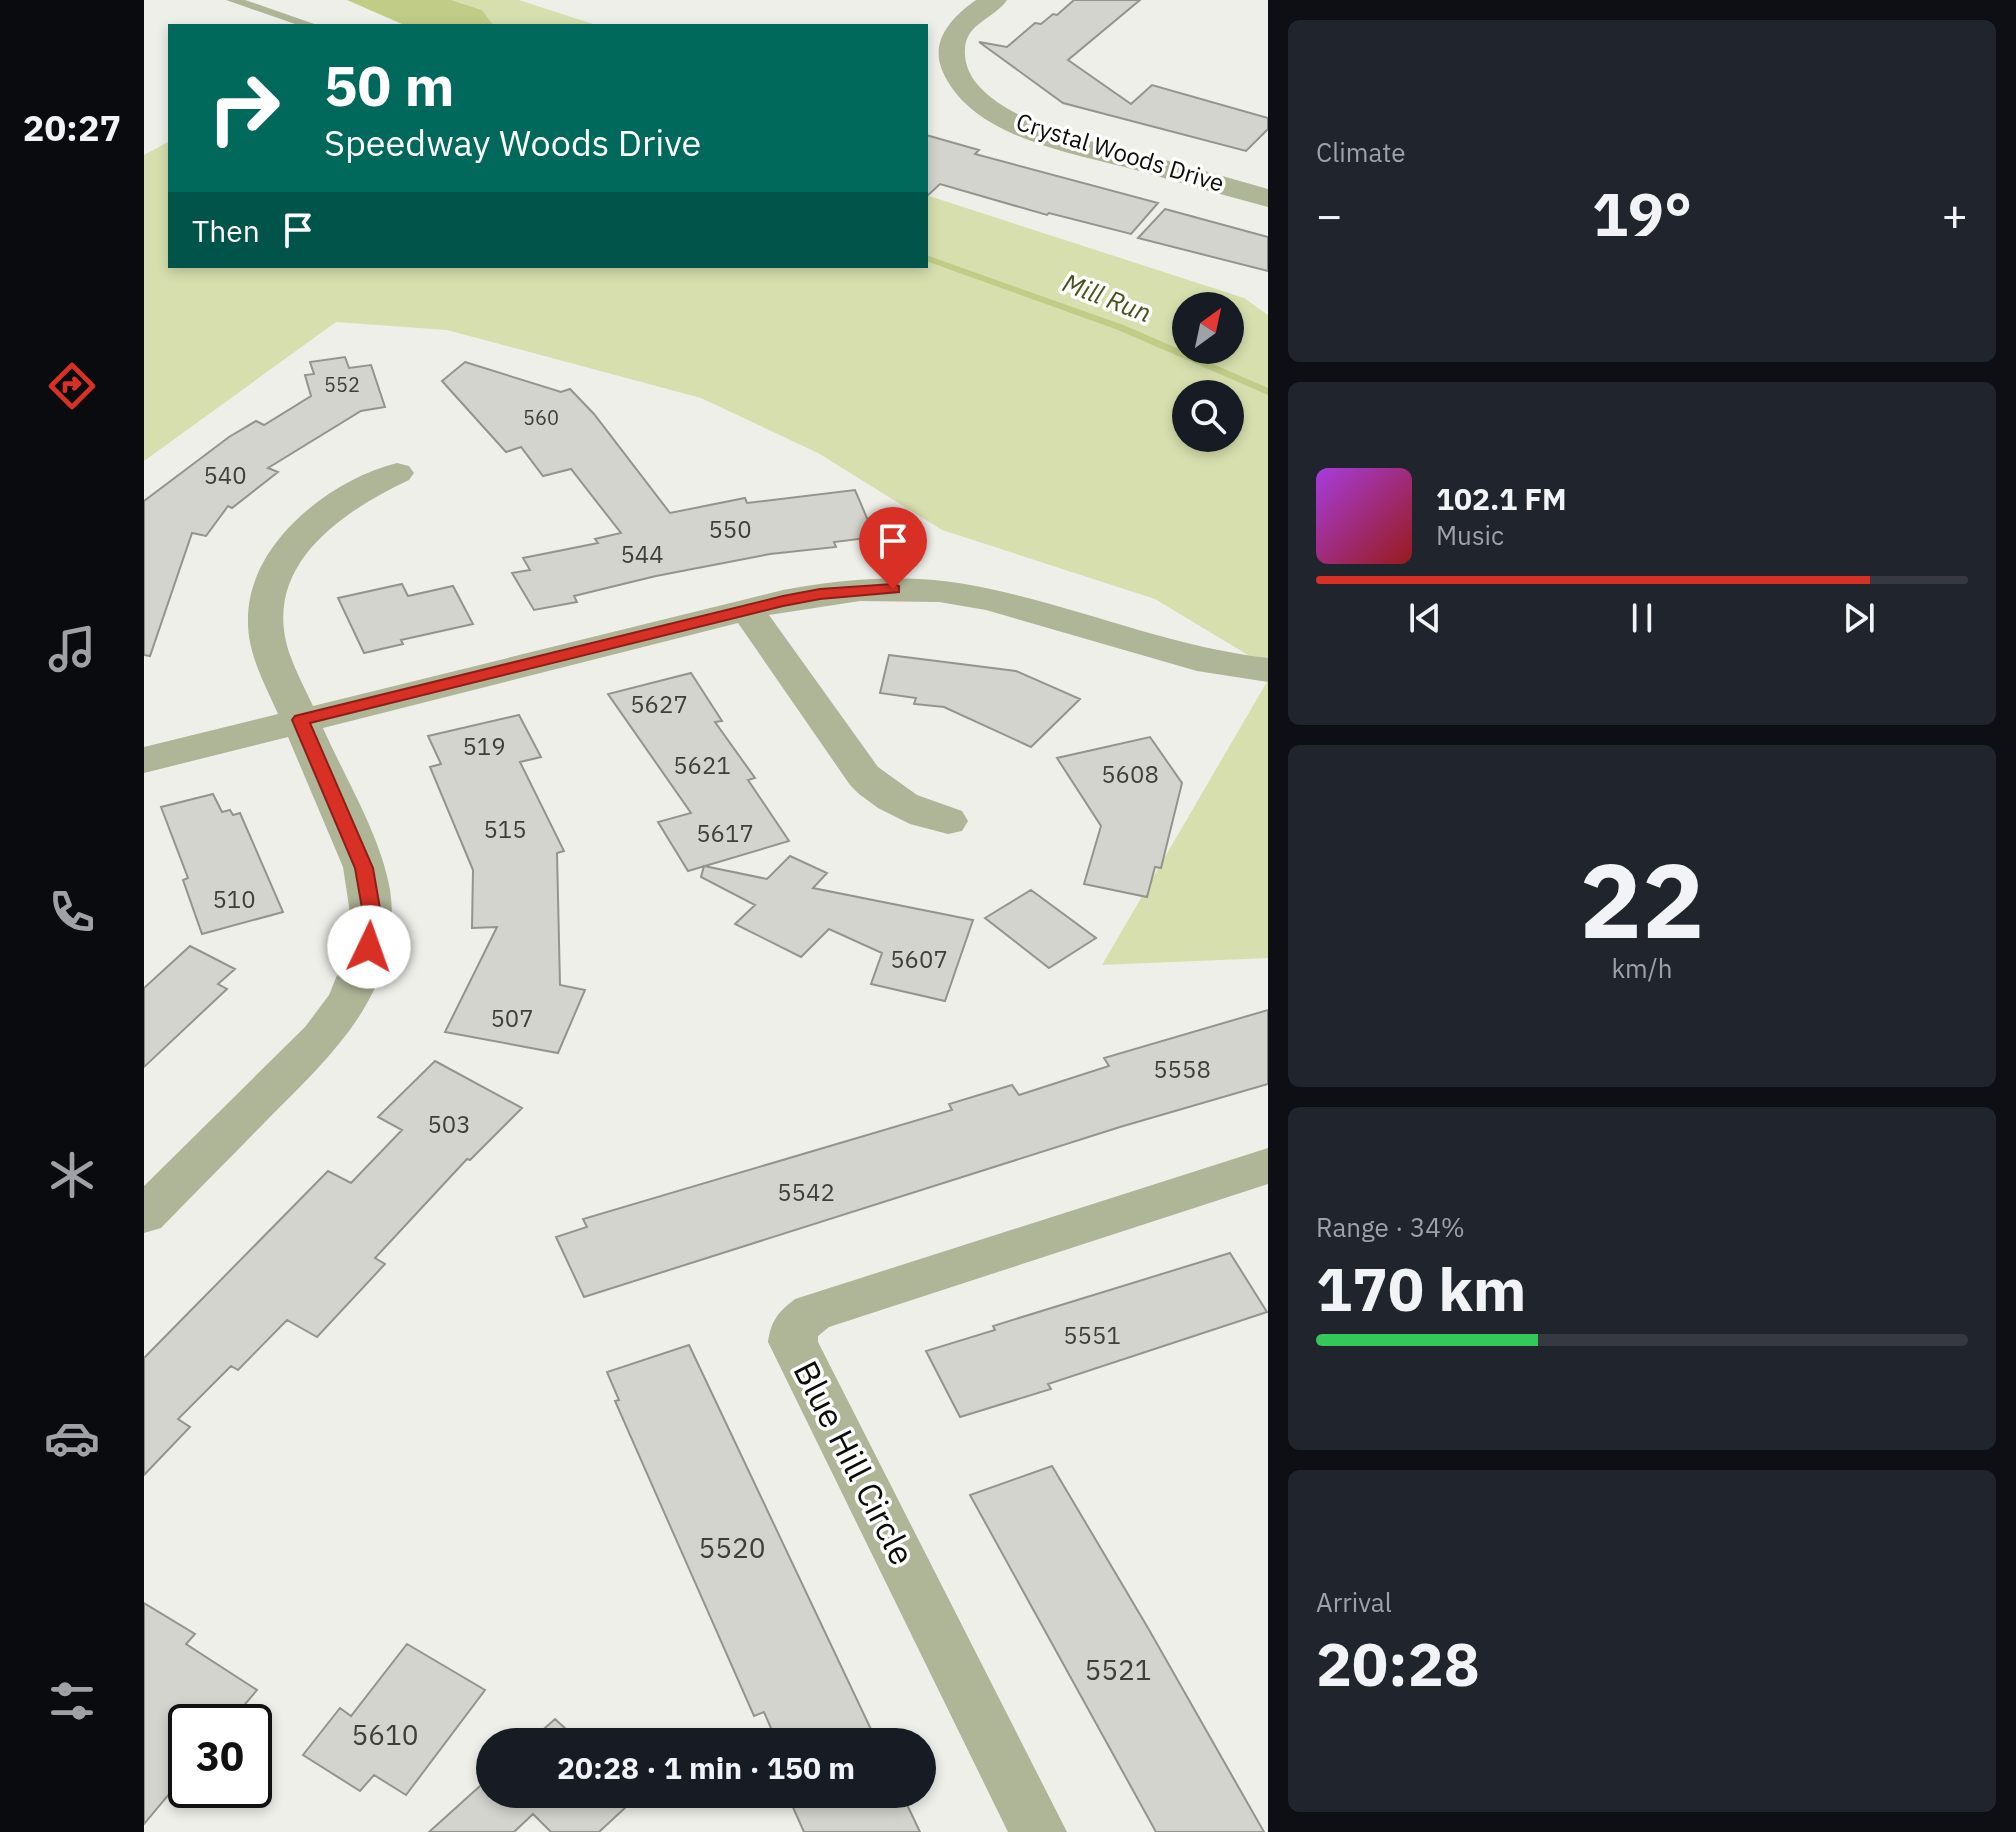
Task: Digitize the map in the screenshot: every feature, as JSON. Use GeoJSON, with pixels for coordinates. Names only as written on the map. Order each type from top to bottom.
{"type":"FeatureCollection","features":[{"type":"Feature","properties":{"kind":"street","name":"Crystal Woods Drive"},"geometry":{"type":"LineString","coordinates":[[994,0],[961,25],[953,41],[952,59],[967,90],[996,113],[1062,141],[1268,198]]}},
{"type":"Feature","properties":{"kind":"street"},"geometry":{"type":"LineString","coordinates":[[144,1215],[321,1038],[342,1014],[359,980],[369,947],[372,914],[364,868],[270,653],[264,630],[271,583],[297,539],[352,495],[397,473]]}},
{"type":"Feature","properties":{"kind":"street"},"geometry":{"type":"LineString","coordinates":[[144,760],[820,594],[893,589],[931,591],[987,600],[1194,657],[1268,670]]}},
{"type":"Feature","properties":{"kind":"street"},"geometry":{"type":"LineString","coordinates":[[747,610],[864,776],[881,793],[913,812],[948,821]]}},
{"type":"Feature","properties":{"kind":"street","name":"Blue Hill Circle"},"geometry":{"type":"LineString","coordinates":[[1038,1832],[793,1342],[795,1327],[812,1313],[1268,1166]]}},
{"type":"Feature","properties":{"kind":"lane"},"geometry":{"type":"LineString","coordinates":[[232,0],[308,24]]}},
{"type":"Feature","properties":{"kind":"shaded area"},"geometry":{"type":"Polygon","coordinates":[[[347,0],[451,0],[482,10],[492,24],[402,24],[347,0]]]}},
{"type":"Feature","properties":{"kind":"shaded area"},"geometry":{"type":"Polygon","coordinates":[[[451,0],[519,0],[593,24],[491,24],[482,10],[451,0]]]}},
{"type":"Feature","properties":{"kind":"shaded area"},"geometry":{"type":"Polygon","coordinates":[[[168,142],[168,268],[928,268],[928,196],[1225,292],[1172,292],[1172,364],[1244,364],[1244,298],[1268,315],[1268,667],[1155,599],[942,530],[818,453],[701,398],[447,330],[336,322],[144,461],[144,155],[168,142]]]}},
{"type":"Feature","properties":{"kind":"shaded area"},"geometry":{"type":"Polygon","coordinates":[[[1268,680],[1268,958],[1102,965],[1268,680]]]}},
{"type":"Feature","properties":{"kind":"building"},"geometry":{"type":"Polygon","coordinates":[[[1074,0],[1140,0],[1068,60],[1131,104],[1152,85],[1268,118],[1268,129],[1246,151],[1063,103],[979,42],[1007,47],[1035,23],[1041,24],[1053,14],[1057,15],[1074,0]]]}},
{"type":"Feature","properties":{"kind":"building"},"geometry":{"type":"Polygon","coordinates":[[[928,136],[979,150],[975,154],[1158,203],[1131,234],[1047,215],[940,184],[928,195],[928,136]]]}},
{"type":"Feature","properties":{"kind":"building"},"geometry":{"type":"Polygon","coordinates":[[[1165,209],[1268,237],[1268,271],[1138,238],[1165,209]]]}},
{"type":"Feature","properties":{"kind":"building"},"geometry":{"type":"Polygon","coordinates":[[[345,357],[349,368],[371,365],[385,407],[361,411],[268,468],[278,472],[232,508],[228,506],[206,536],[192,533],[150,656],[144,655],[144,501],[229,437],[256,421],[264,425],[311,396],[305,375],[314,374],[310,362],[345,357]]]}},
{"type":"Feature","properties":{"kind":"building"},"geometry":{"type":"Polygon","coordinates":[[[465,362],[561,392],[570,389],[594,414],[670,513],[745,498],[747,503],[855,490],[875,537],[834,542],[836,547],[770,554],[656,576],[574,596],[577,602],[534,610],[512,573],[530,570],[523,558],[598,543],[595,539],[621,533],[571,469],[543,476],[521,447],[506,452],[442,381],[465,362]]]}},
{"type":"Feature","properties":{"kind":"building"},"geometry":{"type":"Polygon","coordinates":[[[402,584],[408,596],[453,586],[473,624],[401,640],[403,644],[364,653],[338,598],[402,584]]]}},
{"type":"Feature","properties":{"kind":"building"},"geometry":{"type":"Polygon","coordinates":[[[889,655],[1016,671],[1080,699],[1031,747],[944,707],[914,704],[916,698],[880,693],[889,655]]]}},
{"type":"Feature","properties":{"kind":"building"},"geometry":{"type":"Polygon","coordinates":[[[691,673],[722,721],[715,722],[755,778],[748,780],[789,841],[688,871],[658,822],[691,813],[608,694],[691,673]]]}},
{"type":"Feature","properties":{"kind":"building"},"geometry":{"type":"Polygon","coordinates":[[[519,715],[541,757],[520,762],[564,851],[557,853],[560,985],[585,990],[558,1053],[445,1032],[497,927],[472,928],[473,870],[430,767],[441,764],[428,736],[519,715]]]}},
{"type":"Feature","properties":{"kind":"building"},"geometry":{"type":"Polygon","coordinates":[[[1150,737],[1182,783],[1161,868],[1155,867],[1147,897],[1084,884],[1101,826],[1057,758],[1150,737]]]}},
{"type":"Feature","properties":{"kind":"building"},"geometry":{"type":"Polygon","coordinates":[[[213,794],[222,812],[230,810],[233,815],[240,813],[283,912],[202,934],[183,880],[188,878],[161,807],[213,794]]]}},
{"type":"Feature","properties":{"kind":"building"},"geometry":{"type":"Polygon","coordinates":[[[790,856],[827,873],[813,888],[973,920],[945,1001],[871,984],[882,953],[829,929],[801,957],[735,924],[755,905],[701,877],[704,866],[767,879],[790,856]]]}},
{"type":"Feature","properties":{"kind":"building"},"geometry":{"type":"Polygon","coordinates":[[[1031,890],[1096,938],[1049,968],[985,918],[1031,890]]]}},
{"type":"Feature","properties":{"kind":"building"},"geometry":{"type":"Polygon","coordinates":[[[190,946],[235,969],[218,984],[227,989],[144,1067],[144,988],[190,946]]]}},
{"type":"Feature","properties":{"kind":"building"},"geometry":{"type":"Polygon","coordinates":[[[1268,1010],[1268,1084],[1120,1127],[584,1297],[556,1237],[587,1227],[583,1219],[952,1110],[949,1104],[1012,1085],[1019,1095],[1109,1066],[1104,1058],[1268,1010]]]}},
{"type":"Feature","properties":{"kind":"building"},"geometry":{"type":"Polygon","coordinates":[[[435,1061],[522,1108],[470,1160],[467,1159],[375,1258],[385,1264],[317,1337],[287,1320],[238,1370],[231,1366],[178,1419],[190,1427],[144,1475],[144,1358],[328,1171],[351,1183],[402,1130],[378,1117],[435,1061]]]}},
{"type":"Feature","properties":{"kind":"building"},"geometry":{"type":"Polygon","coordinates":[[[1230,1253],[1267,1312],[1048,1384],[1051,1389],[960,1417],[926,1351],[995,1330],[993,1326],[1230,1253]]]}},
{"type":"Feature","properties":{"kind":"building"},"geometry":{"type":"Polygon","coordinates":[[[689,1345],[870,1728],[771,1728],[764,1712],[754,1716],[615,1401],[619,1400],[607,1372],[689,1345]]]}},
{"type":"Feature","properties":{"kind":"building"},"geometry":{"type":"Polygon","coordinates":[[[1052,1466],[1264,1832],[1156,1832],[970,1495],[1052,1466]]]}},
{"type":"Feature","properties":{"kind":"building"},"geometry":{"type":"Polygon","coordinates":[[[144,1603],[195,1634],[186,1644],[257,1690],[245,1704],[168,1704],[168,1795],[144,1824],[144,1603]]]}},
{"type":"Feature","properties":{"kind":"building"},"geometry":{"type":"Polygon","coordinates":[[[407,1644],[485,1690],[406,1795],[374,1775],[360,1791],[303,1755],[340,1708],[351,1716],[407,1644]]]}},
{"type":"Feature","properties":{"kind":"building"},"geometry":{"type":"Polygon","coordinates":[[[555,1719],[565,1728],[545,1728],[555,1719]]]}},
{"type":"Feature","properties":{"kind":"building"},"geometry":{"type":"Polygon","coordinates":[[[476,1790],[476,1808],[625,1808],[599,1832],[551,1832],[533,1814],[514,1832],[429,1832],[476,1790]]]}},
{"type":"Feature","properties":{"kind":"building"},"geometry":{"type":"Polygon","coordinates":[[[793,1808],[909,1808],[920,1832],[804,1832],[793,1808]]]}},
{"type":"Feature","properties":{"kind":"waterway","name":"Mill Run"},"geometry":{"type":"LineString","coordinates":[[928,259],[1122,328],[1268,392]]}},
{"type":"Feature","properties":{"kind":"route"},"geometry":{"type":"LineString","coordinates":[[369,947],[372,914],[364,868],[301,720],[783,601],[820,594],[893,589]]}}]}
